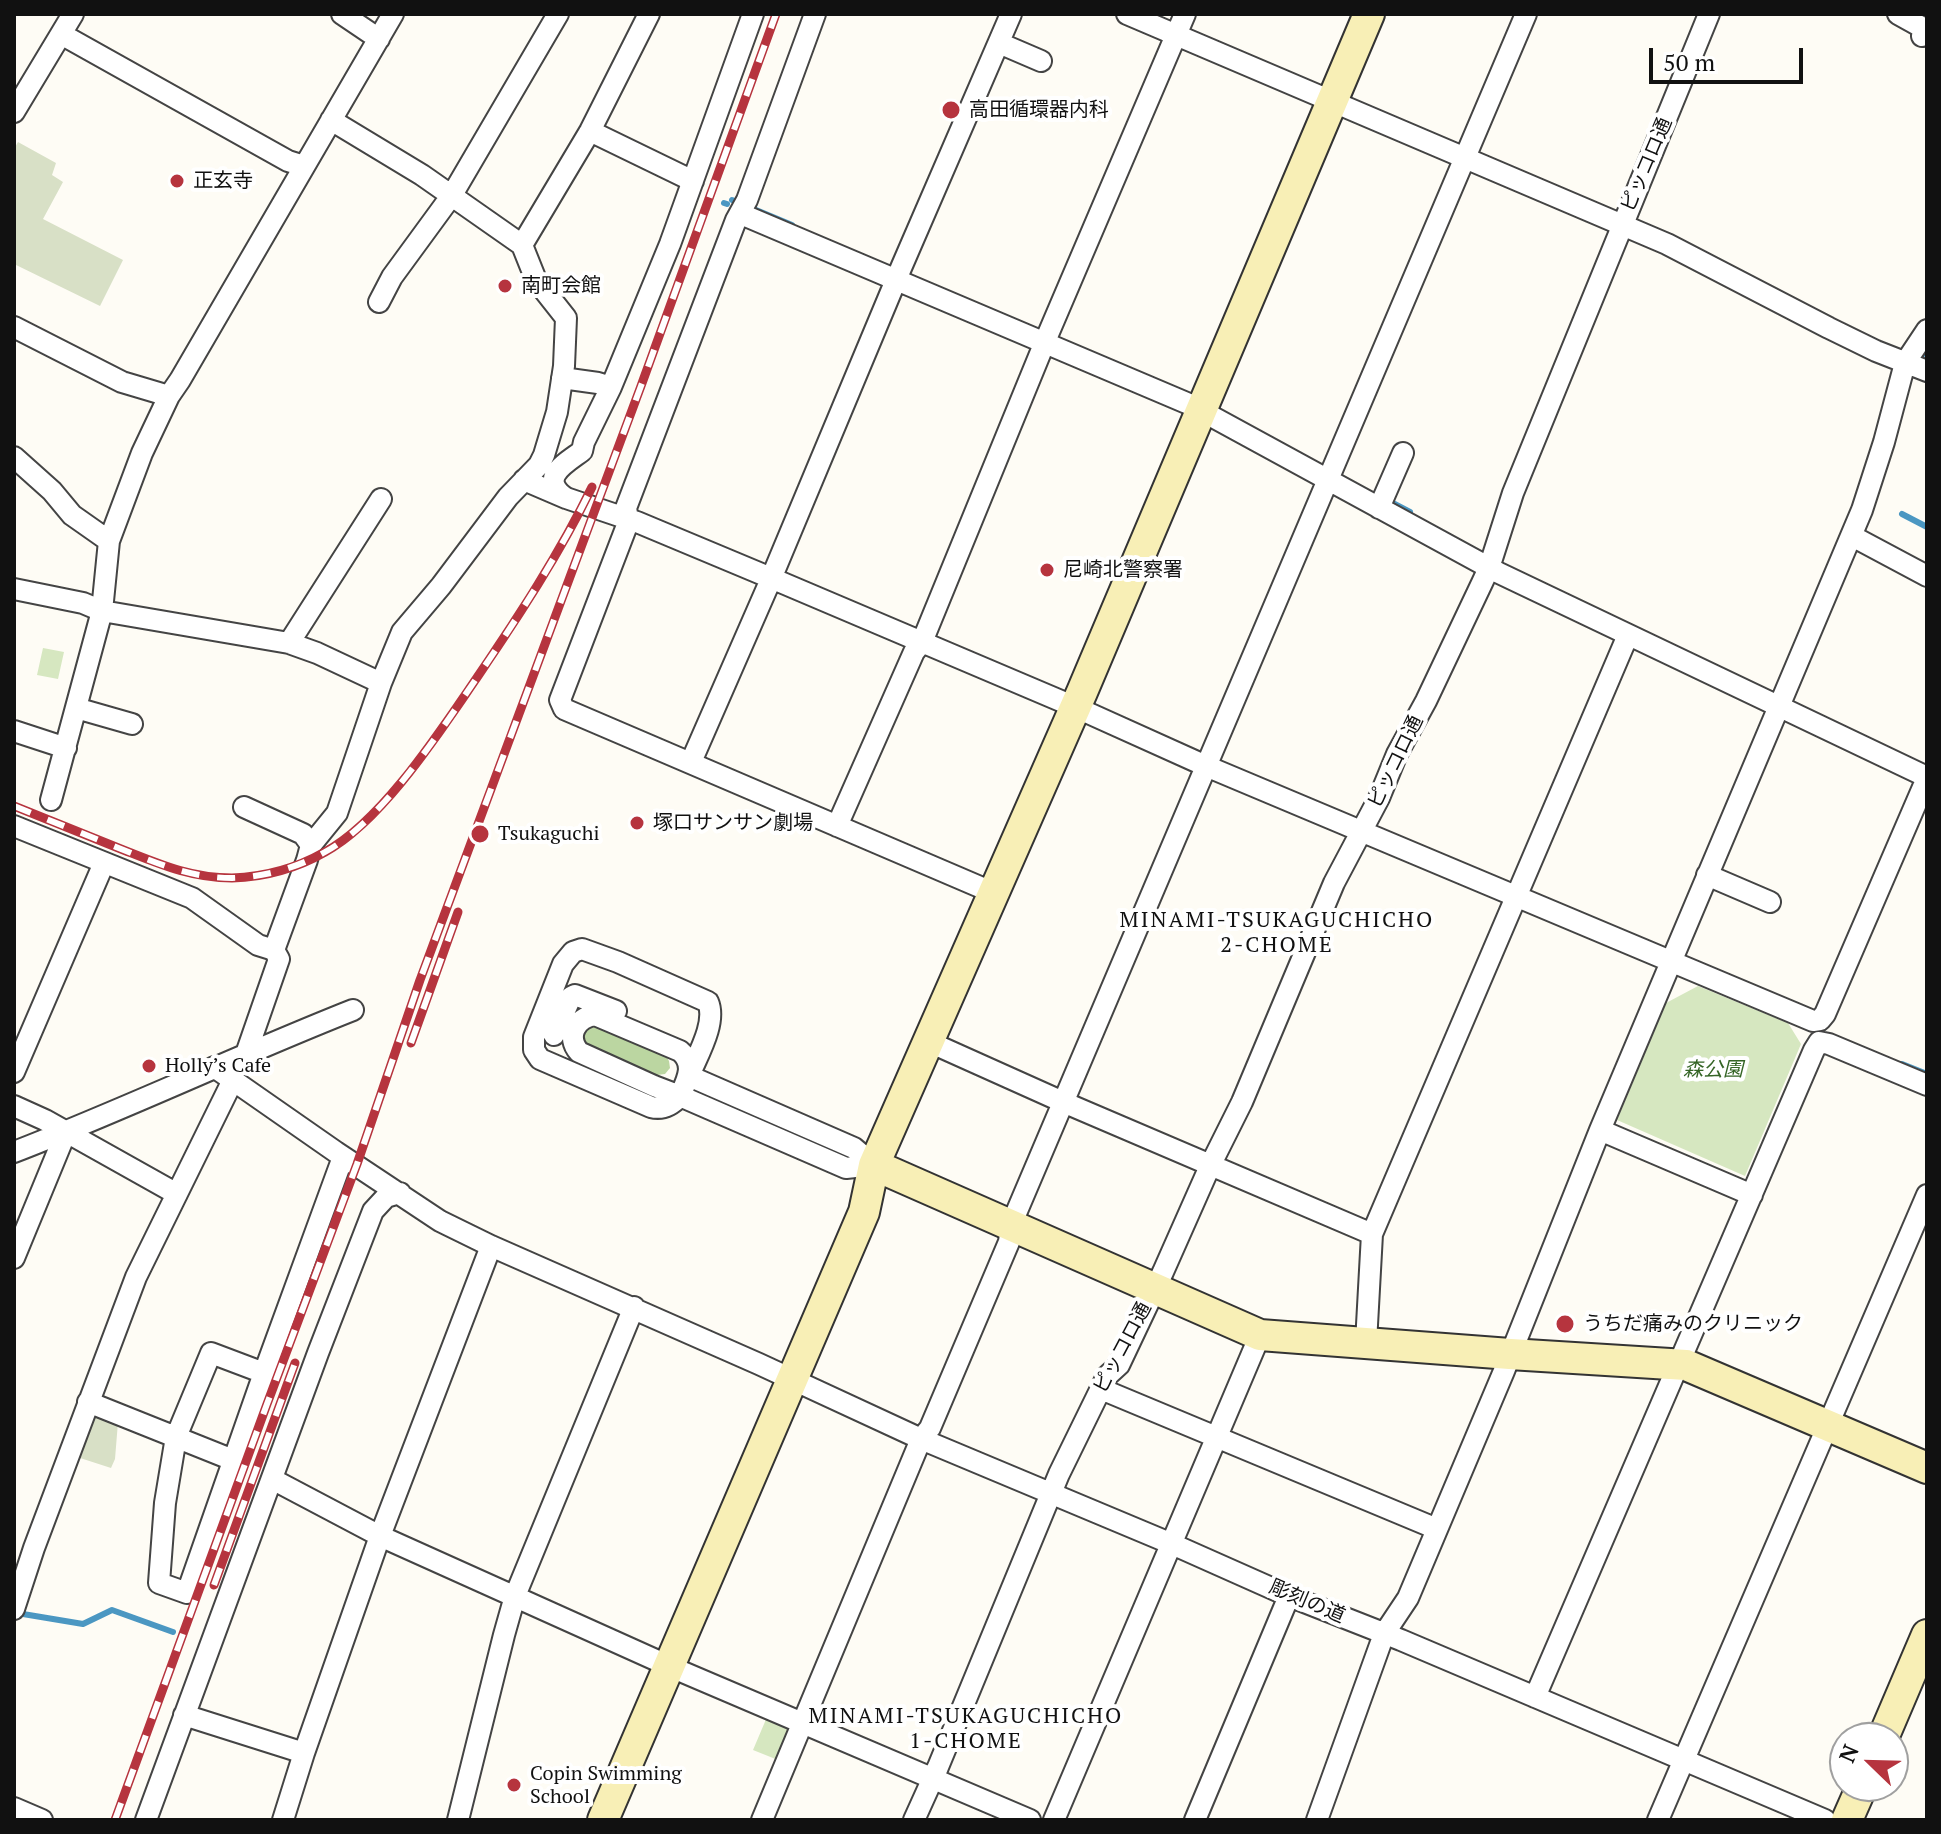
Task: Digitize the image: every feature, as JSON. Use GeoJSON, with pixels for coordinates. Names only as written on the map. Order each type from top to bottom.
{"type":"FeatureCollection","features":[{"type":"Feature","properties":{"kind":"street"},"geometry":{"type":"LineString","coordinates":[[14,112],[73,14]]}},
{"type":"Feature","properties":{"kind":"street"},"geometry":{"type":"LineString","coordinates":[[342,14],[379,39]]}},
{"type":"Feature","properties":{"kind":"street"},"geometry":{"type":"LineString","coordinates":[[51,800],[102,611],[109,541],[142,453],[169,396],[393,14]]}},
{"type":"Feature","properties":{"kind":"street"},"geometry":{"type":"LineString","coordinates":[[379,302],[392,277],[452,195],[558,14]]}},
{"type":"Feature","properties":{"kind":"street"},"geometry":{"type":"LineString","coordinates":[[522,245],[590,131],[649,14]]}},
{"type":"Feature","properties":{"kind":"street"},"geometry":{"type":"LineString","coordinates":[[566,498],[557,490],[556,473],[559,467],[582,451],[611,387],[670,244],[753,14]]}},
{"type":"Feature","properties":{"kind":"street"},"geometry":{"type":"LineString","coordinates":[[815,14],[744,207],[736,220],[626,508],[628,519],[560,700],[564,709],[994,893]]}},
{"type":"Feature","properties":{"kind":"street"},"geometry":{"type":"LineString","coordinates":[[691,762],[1011,14]]}},
{"type":"Feature","properties":{"kind":"street"},"geometry":{"type":"LineString","coordinates":[[1127,14],[1677,249],[1876,351],[1927,371]]}},
{"type":"Feature","properties":{"kind":"street"},"geometry":{"type":"LineString","coordinates":[[837,826],[914,652],[922,642],[1185,14]]}},
{"type":"Feature","properties":{"kind":"street"},"geometry":{"type":"LineString","coordinates":[[603,1820],[864,1212],[874,1165],[1075,707],[1369,14]]}},
{"type":"Feature","properties":{"kind":"street"},"geometry":{"type":"LineString","coordinates":[[762,1820],[921,1439],[930,1428],[1003,1257],[1011,1225],[1526,14]]}},
{"type":"Feature","properties":{"kind":"street","name":"ピッコロ通"},"geometry":{"type":"LineString","coordinates":[[914,1820],[1059,1474],[1107,1376],[1119,1365],[1261,1060],[1334,883],[1454,645],[1709,14]]}},
{"type":"Feature","properties":{"kind":"street"},"geometry":{"type":"LineString","coordinates":[[1898,14],[1925,29],[1922,36]]}},
{"type":"Feature","properties":{"kind":"street"},"geometry":{"type":"LineString","coordinates":[[61,34],[288,161],[304,166]]}},
{"type":"Feature","properties":{"kind":"street"},"geometry":{"type":"LineString","coordinates":[[999,43],[1041,61]]}},
{"type":"Feature","properties":{"kind":"street"},"geometry":{"type":"LineString","coordinates":[[274,950],[311,845],[337,813],[381,683],[402,632],[508,497],[539,465],[551,437],[564,366],[566,318],[536,280],[522,245],[452,195],[331,120]]}},
{"type":"Feature","properties":{"kind":"street"},"geometry":{"type":"LineString","coordinates":[[590,131],[693,181]]}},
{"type":"Feature","properties":{"kind":"street"},"geometry":{"type":"LineString","coordinates":[[524,480],[771,578],[1361,832],[1810,1020],[1820,1020],[1825,1014],[1927,778],[1782,696],[1628,635],[1492,557],[1382,502],[1327,481],[1202,411],[1047,338],[744,207]]}},
{"type":"Feature","properties":{"kind":"street"},"geometry":{"type":"LineString","coordinates":[[14,327],[122,382],[169,396]]}},
{"type":"Feature","properties":{"kind":"street"},"geometry":{"type":"LineString","coordinates":[[1317,1820],[1384,1634],[1408,1598],[1670,962],[1852,536],[1884,442],[1905,363],[1927,330]]}},
{"type":"Feature","properties":{"kind":"street"},"geometry":{"type":"LineString","coordinates":[[562,378],[611,387]]}},
{"type":"Feature","properties":{"kind":"street"},"geometry":{"type":"LineString","coordinates":[[551,437],[560,450],[582,451]]}},
{"type":"Feature","properties":{"kind":"street"},"geometry":{"type":"LineString","coordinates":[[1382,502],[1403,453]]}},
{"type":"Feature","properties":{"kind":"street"},"geometry":{"type":"LineString","coordinates":[[14,457],[52,491],[72,515],[109,541]]}},
{"type":"Feature","properties":{"kind":"street"},"geometry":{"type":"LineString","coordinates":[[289,643],[381,499]]}},
{"type":"Feature","properties":{"kind":"street"},"geometry":{"type":"LineString","coordinates":[[1852,536],[1927,576]]}},
{"type":"Feature","properties":{"kind":"street"},"geometry":{"type":"LineString","coordinates":[[14,589],[83,603],[102,611],[289,643],[381,683]]}},
{"type":"Feature","properties":{"kind":"street"},"geometry":{"type":"LineString","coordinates":[[1366,1343],[1372,1234],[1628,635]]}},
{"type":"Feature","properties":{"kind":"street"},"geometry":{"type":"LineString","coordinates":[[76,708],[132,724]]}},
{"type":"Feature","properties":{"kind":"street"},"geometry":{"type":"LineString","coordinates":[[14,731],[66,748]]}},
{"type":"Feature","properties":{"kind":"street"},"geometry":{"type":"LineString","coordinates":[[244,807],[303,834],[311,845]]}},
{"type":"Feature","properties":{"kind":"street"},"geometry":{"type":"LineString","coordinates":[[14,826],[192,898],[258,945],[274,950],[279,959],[246,1054]]}},
{"type":"Feature","properties":{"kind":"street"},"geometry":{"type":"LineString","coordinates":[[14,1072],[104,863]]}},
{"type":"Feature","properties":{"kind":"street"},"geometry":{"type":"LineString","coordinates":[[1707,875],[1770,902]]}},
{"type":"Feature","properties":{"kind":"street"},"geometry":{"type":"LineString","coordinates":[[577,950],[589,950],[708,1002],[710,1023],[680,1096],[669,1105],[657,1108],[540,1059],[534,1050],[534,1037],[568,956],[577,950]]}},
{"type":"Feature","properties":{"kind":"street"},"geometry":{"type":"LineString","coordinates":[[554,1035],[571,997],[575,995],[675,1035]]}},
{"type":"Feature","properties":{"kind":"street"},"geometry":{"type":"LineString","coordinates":[[14,1152],[353,1010]]}},
{"type":"Feature","properties":{"kind":"street"},"geometry":{"type":"LineString","coordinates":[[689,1076],[689,1060],[680,1051],[595,1015],[584,1018],[576,1027],[572,1039],[579,1052],[846,1168],[874,1165]]}},
{"type":"Feature","properties":{"kind":"street"},"geometry":{"type":"LineString","coordinates":[[927,1041],[1372,1234]]}},
{"type":"Feature","properties":{"kind":"street"},"geometry":{"type":"LineString","coordinates":[[1535,1697],[1819,1042],[1927,1085]]}},
{"type":"Feature","properties":{"kind":"street","name":"彫刻の道"},"geometry":{"type":"LineString","coordinates":[[214,1067],[440,1221],[491,1246],[634,1307],[921,1439],[1825,1820]]}},
{"type":"Feature","properties":{"kind":"street"},"geometry":{"type":"LineString","coordinates":[[689,1076],[854,1148],[874,1165],[1260,1335],[1686,1365],[1927,1468]]}},
{"type":"Feature","properties":{"kind":"street"},"geometry":{"type":"LineString","coordinates":[[14,1609],[136,1277],[233,1080]]}},
{"type":"Feature","properties":{"kind":"street"},"geometry":{"type":"LineString","coordinates":[[14,1106],[177,1194]]}},
{"type":"Feature","properties":{"kind":"street"},"geometry":{"type":"LineString","coordinates":[[1600,1130],[1752,1195]]}},
{"type":"Feature","properties":{"kind":"street"},"geometry":{"type":"LineString","coordinates":[[14,1258],[66,1132]]}},
{"type":"Feature","properties":{"kind":"street"},"geometry":{"type":"LineString","coordinates":[[264,1373],[211,1353],[176,1437],[165,1503],[159,1583],[187,1593],[343,1157]]}},
{"type":"Feature","properties":{"kind":"street"},"geometry":{"type":"LineString","coordinates":[[146,1820],[373,1211],[386,1197],[400,1193]]}},
{"type":"Feature","properties":{"kind":"street"},"geometry":{"type":"LineString","coordinates":[[1658,1820],[1927,1195]]}},
{"type":"Feature","properties":{"kind":"street"},"geometry":{"type":"LineString","coordinates":[[283,1820],[380,1536],[491,1246]]}},
{"type":"Feature","properties":{"kind":"street"},"geometry":{"type":"LineString","coordinates":[[458,1820],[515,1596],[634,1307]]}},
{"type":"Feature","properties":{"kind":"street"},"geometry":{"type":"LineString","coordinates":[[1054,1820],[1260,1335]]}},
{"type":"Feature","properties":{"kind":"street"},"geometry":{"type":"LineString","coordinates":[[1101,1389],[1437,1529]]}},
{"type":"Feature","properties":{"kind":"street"},"geometry":{"type":"LineString","coordinates":[[88,1402],[233,1460]]}},
{"type":"Feature","properties":{"kind":"street"},"geometry":{"type":"LineString","coordinates":[[272,1479],[380,1536],[801,1723],[1030,1820]]}},
{"type":"Feature","properties":{"kind":"street"},"geometry":{"type":"LineString","coordinates":[[1195,1820],[1289,1596]]}},
{"type":"Feature","properties":{"kind":"street"},"geometry":{"type":"LineString","coordinates":[[1890,1722],[1927,1635]]}},
{"type":"Feature","properties":{"kind":"street"},"geometry":{"type":"LineString","coordinates":[[184,1715],[304,1753]]}},
{"type":"Feature","properties":{"kind":"street"},"geometry":{"type":"LineString","coordinates":[[14,1808],[42,1820]]}},
{"type":"Feature","properties":{"kind":"green space"},"geometry":{"type":"Polygon","coordinates":[[[18,142],[56,163],[52,175],[63,182],[43,219],[123,260],[100,306],[14,264],[14,149],[18,142]]]}},
{"type":"Feature","properties":{"kind":"green space"},"geometry":{"type":"Polygon","coordinates":[[[43,648],[64,652],[58,679],[37,675],[43,648]]]}},
{"type":"Feature","properties":{"kind":"green space","name":"森公園"},"geometry":{"type":"Polygon","coordinates":[[[1698,986],[1788,1023],[1801,1044],[1745,1176],[1617,1120],[1666,1003],[1698,986]]]}},
{"type":"Feature","properties":{"kind":"green space"},"geometry":{"type":"Polygon","coordinates":[[[593,1027],[666,1056],[670,1068],[665,1074],[657,1075],[590,1047],[584,1036],[593,1027]]]}},
{"type":"Feature","properties":{"kind":"green space"},"geometry":{"type":"Polygon","coordinates":[[[92,1412],[118,1422],[115,1459],[111,1468],[77,1457],[92,1412]]]}},
{"type":"Feature","properties":{"kind":"green space"},"geometry":{"type":"Polygon","coordinates":[[[767,1717],[788,1726],[790,1732],[778,1760],[753,1750],[767,1717]]]}},
{"type":"Feature","properties":{"kind":"waterway"},"geometry":{"type":"LineString","coordinates":[[732,200],[792,225]]}},
{"type":"Feature","properties":{"kind":"waterway"},"geometry":{"type":"LineString","coordinates":[[1916,358],[1927,353]]}},
{"type":"Feature","properties":{"kind":"waterway"},"geometry":{"type":"LineString","coordinates":[[1387,500],[1410,512]]}},
{"type":"Feature","properties":{"kind":"waterway"},"geometry":{"type":"LineString","coordinates":[[1902,514],[1927,527]]}},
{"type":"Feature","properties":{"kind":"waterway"},"geometry":{"type":"LineString","coordinates":[[1902,1064],[1927,1074]]}},
{"type":"Feature","properties":{"kind":"waterway"},"geometry":{"type":"LineString","coordinates":[[23,1614],[83,1624],[112,1610],[173,1632]]}},
{"type":"Feature","properties":{"kind":"railway"},"geometry":{"type":"LineString","coordinates":[[115,1820],[776,14]]}},
{"type":"Feature","properties":{"kind":"railway"},"geometry":{"type":"LineString","coordinates":[[14,806],[158,863],[201,875],[232,878],[268,874],[325,852],[346,838],[388,798],[427,749],[537,585],[592,487]]}},
{"type":"Feature","properties":{"kind":"railway"},"geometry":{"type":"LineString","coordinates":[[411,1043],[458,912]]}},
{"type":"Feature","properties":{"kind":"railway"},"geometry":{"type":"LineString","coordinates":[[214,1585],[295,1363]]}},
{"type":"Feature","properties":{"kind":"place","name":"高田循環器内科"},"geometry":{"type":"Point","coordinates":[951,110]}},
{"type":"Feature","properties":{"kind":"place","name":"正玄寺"},"geometry":{"type":"Point","coordinates":[177,181]}},
{"type":"Feature","properties":{"kind":"place","name":"南町会館"},"geometry":{"type":"Point","coordinates":[505,286]}},
{"type":"Feature","properties":{"kind":"place","name":"尼崎北警察署"},"geometry":{"type":"Point","coordinates":[1047,570]}},
{"type":"Feature","properties":{"kind":"place","name":"塚口サンサン劇場"},"geometry":{"type":"Point","coordinates":[637,823]}},
{"type":"Feature","properties":{"kind":"place","name":"Tsukaguchi"},"geometry":{"type":"Point","coordinates":[480,834]}},
{"type":"Feature","properties":{"kind":"place","name":"Holly’s Cafe"},"geometry":{"type":"Point","coordinates":[149,1066]}},
{"type":"Feature","properties":{"kind":"place","name":"うちだ痛みのクリニック"},"geometry":{"type":"Point","coordinates":[1565,1324]}},
{"type":"Feature","properties":{"kind":"place","name":"Copin Swimming School"},"geometry":{"type":"Point","coordinates":[514,1785]}},
{"type":"Feature","properties":{"kind":"district","name":"MINAMI-TSUKAGUCHICHO 2-CHOME"},"geometry":{"type":"Point","coordinates":[1277,934]}},
{"type":"Feature","properties":{"kind":"district","name":"MINAMI-TSUKAGUCHICHO 1-CHOME"},"geometry":{"type":"Point","coordinates":[966,1730]}}]}
